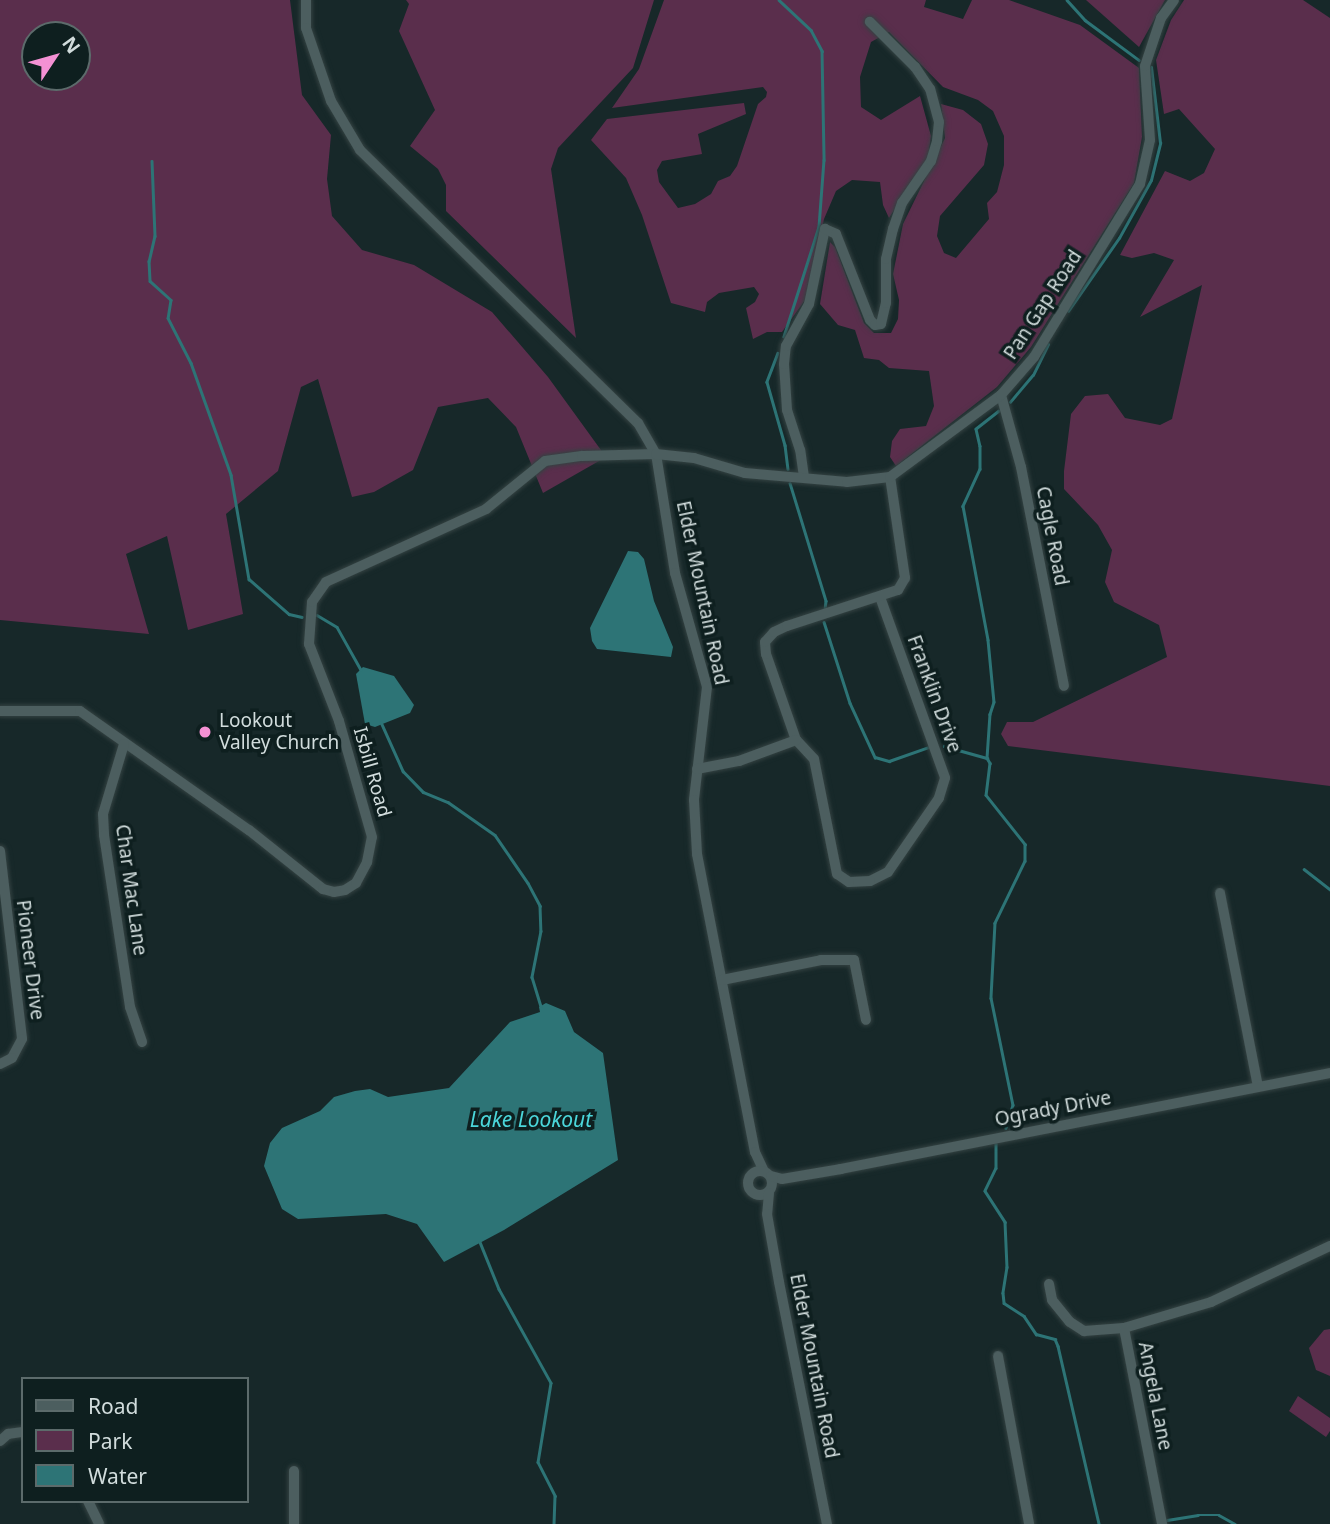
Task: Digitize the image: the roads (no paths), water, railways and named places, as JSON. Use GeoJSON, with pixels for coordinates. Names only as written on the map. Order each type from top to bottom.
{"type":"FeatureCollection","features":[{"type":"Feature","properties":{"kind":"street","name":"Elder Mountain Road"},"geometry":{"type":"LineString","coordinates":[[306,0],[306,28],[327,90],[360,150],[638,423],[656,454],[675,573],[708,687],[694,800],[697,854],[755,1152],[768,1180],[767,1214],[827,1524]]}},
{"type":"Feature","properties":{"kind":"street","name":"Pan Gap Road"},"geometry":{"type":"LineString","coordinates":[[656,454],[694,458],[745,473],[847,482],[890,477],[1001,395],[1034,357],[1140,184],[1150,140],[1144,66],[1161,18],[1174,0]]}},
{"type":"Feature","properties":{"kind":"street"},"geometry":{"type":"LineString","coordinates":[[804,477],[800,450],[787,410],[784,364],[786,346],[809,304],[825,229],[836,234],[870,320],[875,325],[881,324],[886,303],[886,259],[893,229],[902,203],[931,161],[937,141],[939,122],[930,89],[915,66],[870,22]]}},
{"type":"Feature","properties":{"kind":"street","name":"Cagle Road"},"geometry":{"type":"LineString","coordinates":[[1001,395],[1021,467],[1065,686]]}},
{"type":"Feature","properties":{"kind":"street","name":"Isbill Road"},"geometry":{"type":"LineString","coordinates":[[0,711],[80,711],[249,830],[323,889],[334,892],[345,890],[356,883],[372,837],[339,721],[309,645],[312,602],[326,582],[486,509],[545,461],[582,456],[656,454]]}},
{"type":"Feature","properties":{"kind":"street"},"geometry":{"type":"LineString","coordinates":[[697,769],[739,761],[796,740],[766,654],[767,638],[787,626],[898,590],[905,578],[890,477]]}},
{"type":"Feature","properties":{"kind":"street","name":"Franklin Drive"},"geometry":{"type":"LineString","coordinates":[[796,740],[814,760],[837,874],[849,882],[870,881],[888,872],[939,798],[946,778],[880,597]]}},
{"type":"Feature","properties":{"kind":"street","name":"Char Mac Lane"},"geometry":{"type":"LineString","coordinates":[[124,744],[103,814],[104,835],[130,1007],[142,1042]]}},
{"type":"Feature","properties":{"kind":"street","name":"Pioneer Drive"},"geometry":{"type":"LineString","coordinates":[[0,851],[22,1039],[12,1058],[0,1064]]}},
{"type":"Feature","properties":{"kind":"street"},"geometry":{"type":"LineString","coordinates":[[1220,893],[1258,1086]]}},
{"type":"Feature","properties":{"kind":"street"},"geometry":{"type":"LineString","coordinates":[[722,980],[821,960],[854,960],[866,1020]]}},
{"type":"Feature","properties":{"kind":"street","name":"Ogrady Drive"},"geometry":{"type":"LineString","coordinates":[[768,1180],[1330,1073]]}},
{"type":"Feature","properties":{"kind":"street","name":"Elder Mountain Road"},"geometry":{"type":"LineString","coordinates":[[767,1214],[748,1184],[768,1180]]}},
{"type":"Feature","properties":{"kind":"street"},"geometry":{"type":"LineString","coordinates":[[754,1194],[768,1180]]}},
{"type":"Feature","properties":{"kind":"street","name":"Angela Lane"},"geometry":{"type":"LineString","coordinates":[[1162,1524],[1124,1328],[1211,1302],[1330,1246]]}},
{"type":"Feature","properties":{"kind":"street"},"geometry":{"type":"LineString","coordinates":[[1049,1284],[1052,1300],[1070,1322],[1084,1331],[1124,1328]]}},
{"type":"Feature","properties":{"kind":"street"},"geometry":{"type":"LineString","coordinates":[[998,1356],[1029,1524]]}},
{"type":"Feature","properties":{"kind":"street"},"geometry":{"type":"LineString","coordinates":[[0,1441],[8,1434],[21,1432]]}},
{"type":"Feature","properties":{"kind":"street"},"geometry":{"type":"LineString","coordinates":[[294,1471],[294,1524]]}},
{"type":"Feature","properties":{"kind":"street"},"geometry":{"type":"LineString","coordinates":[[89,1503],[99,1524]]}},
{"type":"Feature","properties":{"kind":"water"},"geometry":{"type":"Polygon","coordinates":[[[628,551],[638,552],[644,559],[654,601],[673,647],[671,657],[597,649],[592,641],[590,628],[628,551]]]}},
{"type":"Feature","properties":{"kind":"water"},"geometry":{"type":"Polygon","coordinates":[[[363,667],[394,676],[414,705],[410,713],[375,727],[365,724],[356,674],[363,667]]]}},
{"type":"Feature","properties":{"kind":"water","name":"Lake Lookout"},"geometry":{"type":"Polygon","coordinates":[[[546,1003],[565,1011],[574,1032],[603,1053],[618,1160],[504,1230],[444,1262],[417,1224],[386,1214],[298,1219],[282,1209],[264,1166],[270,1143],[282,1128],[320,1111],[334,1097],[355,1091],[370,1089],[388,1097],[449,1088],[510,1022],[540,1012],[539,1007],[546,1003]]]}},
{"type":"Feature","properties":{"kind":"waterway"},"geometry":{"type":"LineString","coordinates":[[779,0],[811,30],[822,51],[824,160],[819,227],[784,337]]}},
{"type":"Feature","properties":{"kind":"waterway"},"geometry":{"type":"LineString","coordinates":[[1067,0],[1085,20],[1139,60]]}},
{"type":"Feature","properties":{"kind":"waterway"},"geometry":{"type":"LineString","coordinates":[[1068,311],[1119,238],[1151,180],[1160,143],[1151,68]]}},
{"type":"Feature","properties":{"kind":"waterway"},"geometry":{"type":"LineString","coordinates":[[152,161],[155,236],[149,261],[150,281],[171,300],[168,318],[191,363],[231,475],[249,579],[289,614],[302,617]]}},
{"type":"Feature","properties":{"kind":"waterway"},"geometry":{"type":"LineString","coordinates":[[1010,402],[1033,375],[1048,344]]}},
{"type":"Feature","properties":{"kind":"waterway"},"geometry":{"type":"LineString","coordinates":[[778,353],[767,382],[785,445],[788,469]]}},
{"type":"Feature","properties":{"kind":"waterway"},"geometry":{"type":"LineString","coordinates":[[999,411],[976,429],[980,446],[980,469],[963,506],[988,640],[994,702],[990,714],[987,758],[990,763],[986,795],[1025,844],[1025,861],[995,923],[991,998],[1013,1105],[1006,1128]]}},
{"type":"Feature","properties":{"kind":"waterway"},"geometry":{"type":"LineString","coordinates":[[790,483],[826,601],[825,610]]}},
{"type":"Feature","properties":{"kind":"waterway"},"geometry":{"type":"LineString","coordinates":[[317,615],[337,627],[361,670]]}},
{"type":"Feature","properties":{"kind":"waterway"},"geometry":{"type":"LineString","coordinates":[[824,622],[850,703],[875,757],[889,761],[929,747]]}},
{"type":"Feature","properties":{"kind":"waterway"},"geometry":{"type":"LineString","coordinates":[[381,722],[403,771],[423,792],[448,802],[495,835],[528,883],[540,906],[541,931],[532,977],[541,1006]]}},
{"type":"Feature","properties":{"kind":"waterway"},"geometry":{"type":"LineString","coordinates":[[944,746],[987,758]]}},
{"type":"Feature","properties":{"kind":"waterway"},"geometry":{"type":"LineString","coordinates":[[1304,869],[1330,889]]}},
{"type":"Feature","properties":{"kind":"waterway"},"geometry":{"type":"LineString","coordinates":[[996,1144],[996,1168],[985,1191],[1005,1222],[1007,1267],[1004,1303],[1024,1316],[1036,1334],[1055,1339],[1099,1524]]}},
{"type":"Feature","properties":{"kind":"waterway"},"geometry":{"type":"LineString","coordinates":[[480,1242],[499,1289],[551,1383],[538,1462],[555,1496],[554,1524]]}},
{"type":"Feature","properties":{"kind":"waterway"},"geometry":{"type":"LineString","coordinates":[[1167,1520],[1219,1515],[1235,1524]]}},
{"type":"Feature","properties":{"kind":"place","name":"Lookout Valley Church"},"geometry":{"type":"Point","coordinates":[205,732]}}]}
